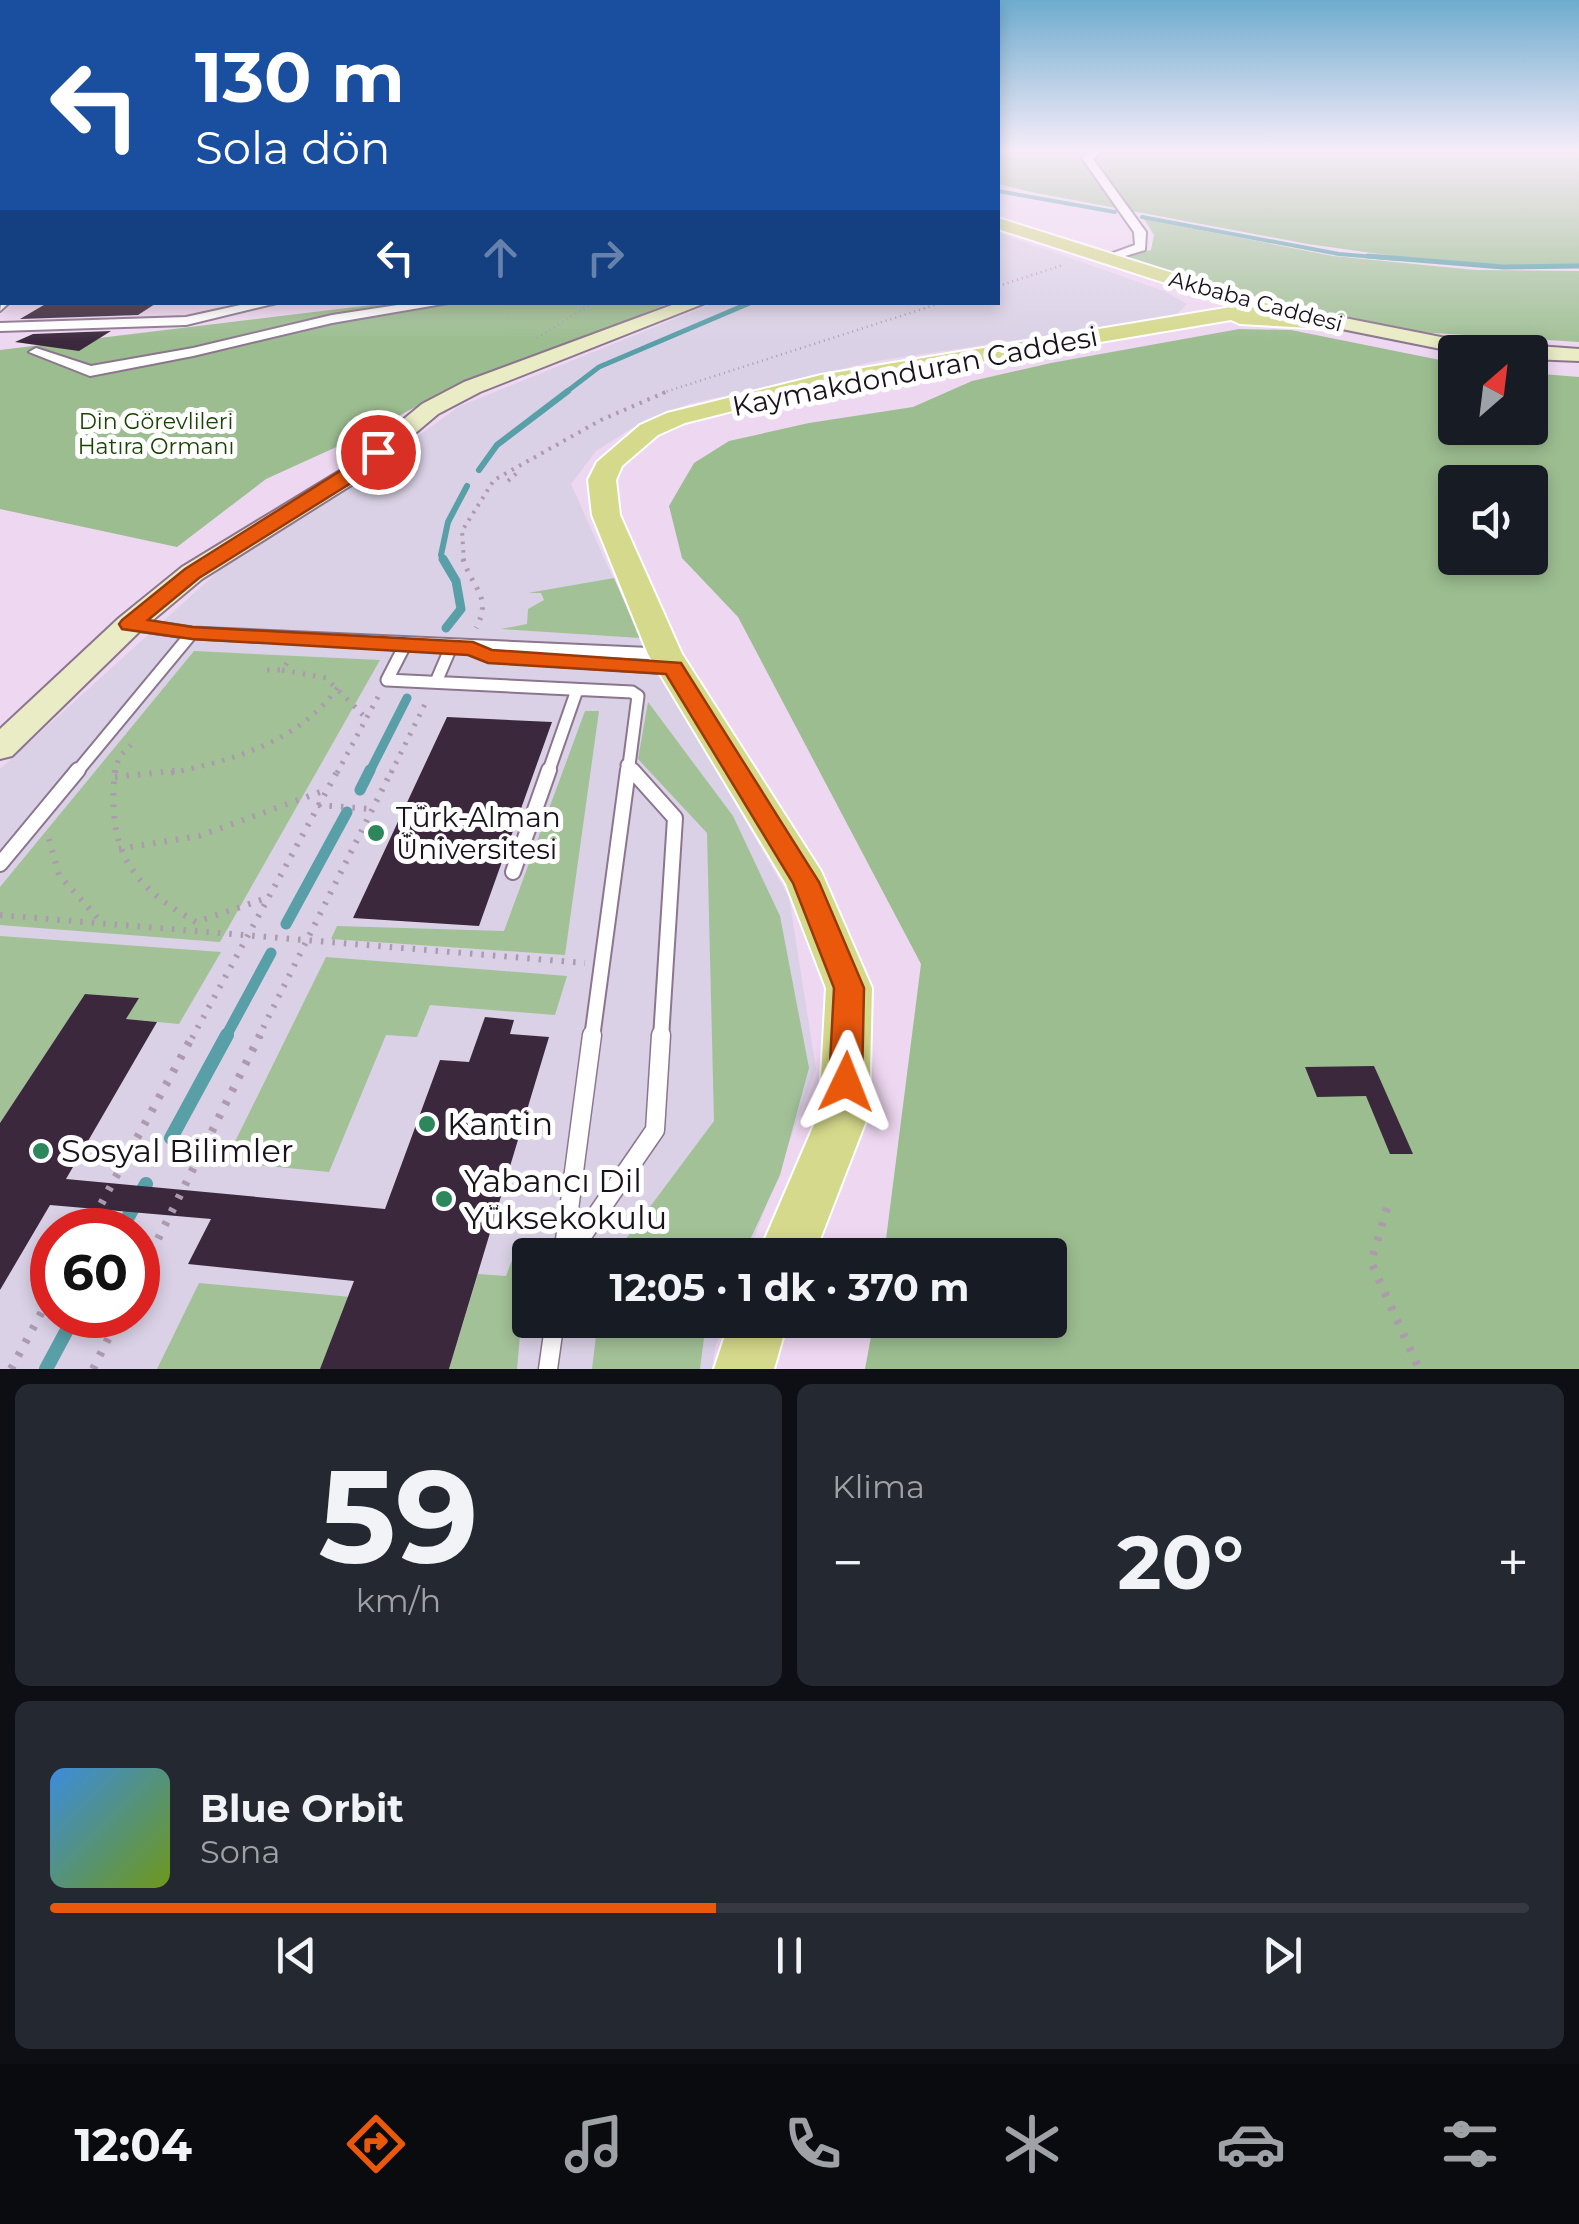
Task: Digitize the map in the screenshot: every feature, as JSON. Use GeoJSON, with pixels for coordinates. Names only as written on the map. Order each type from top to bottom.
{"type":"FeatureCollection","features":[{"type":"Feature","properties":{"kind":"main road","name":"Akbaba Caddesi"},"geometry":{"type":"LineString","coordinates":[[1000,223],[1255,305]]}},
{"type":"Feature","properties":{"kind":"main road"},"geometry":{"type":"LineString","coordinates":[[1175,280],[1196,302],[1188,320]]}},
{"type":"Feature","properties":{"kind":"main road"},"geometry":{"type":"LineString","coordinates":[[1188,320],[1255,305]]}},
{"type":"Feature","properties":{"kind":"main road"},"geometry":{"type":"LineString","coordinates":[[1188,320],[1250,317],[1326,322]]}},
{"type":"Feature","properties":{"kind":"main road","name":"Kaymakdonduran Caddesi"},"geometry":{"type":"LineString","coordinates":[[793,1238],[844,1113],[849,988],[806,882],[669,661],[606,515],[602,480],[610,462],[649,430],[676,418],[821,382],[1188,320]]}},
{"type":"Feature","properties":{"kind":"main road"},"geometry":{"type":"LineString","coordinates":[[744,1369],[753,1338]]}},
{"type":"Feature","properties":{"kind":"street"},"geometry":{"type":"LineString","coordinates":[[1105,258],[1142,246],[1140,232],[1128,215]]}},
{"type":"Feature","properties":{"kind":"street"},"geometry":{"type":"LineString","coordinates":[[0,327],[186,321],[251,305]]}},
{"type":"Feature","properties":{"kind":"street"},"geometry":{"type":"LineString","coordinates":[[36,352],[90,371],[100,370],[332,318],[426,305]]}},
{"type":"Feature","properties":{"kind":"street"},"geometry":{"type":"LineString","coordinates":[[0,748],[130,624],[192,574],[352,474],[430,408],[472,387],[691,305]]}},
{"type":"Feature","properties":{"kind":"street","name":"Akbaba Caddesi"},"geometry":{"type":"LineString","coordinates":[[1255,305],[1438,343]]}},
{"type":"Feature","properties":{"kind":"street"},"geometry":{"type":"LineString","coordinates":[[1548,354],[1579,355]]}},
{"type":"Feature","properties":{"kind":"lane"},"geometry":{"type":"LineString","coordinates":[[130,624],[192,633],[473,648],[488,656],[669,661]]}},
{"type":"Feature","properties":{"kind":"lane"},"geometry":{"type":"LineString","coordinates":[[0,864],[192,633]]}},
{"type":"Feature","properties":{"kind":"lane"},"geometry":{"type":"LineString","coordinates":[[406,645],[387,680],[638,696],[568,1238]]}},
{"type":"Feature","properties":{"kind":"lane"},"geometry":{"type":"LineString","coordinates":[[436,682],[451,647]]}},
{"type":"Feature","properties":{"kind":"lane"},"geometry":{"type":"LineString","coordinates":[[513,872],[577,690]]}},
{"type":"Feature","properties":{"kind":"lane"},"geometry":{"type":"LineString","coordinates":[[578,1238],[655,1130],[675,818],[628,764]]}},
{"type":"Feature","properties":{"kind":"lane"},"geometry":{"type":"LineString","coordinates":[[548,1369],[552,1338]]}},
{"type":"Feature","properties":{"kind":"path"},"geometry":{"type":"LineString","coordinates":[[1000,285],[1068,264],[1105,258]]}},
{"type":"Feature","properties":{"kind":"path"},"geometry":{"type":"LineString","coordinates":[[472,634],[484,614],[484,603],[461,556],[462,530],[494,480],[570,436],[668,391],[935,305]]}},
{"type":"Feature","properties":{"kind":"path"},"geometry":{"type":"LineString","coordinates":[[508,481],[524,466]]}},
{"type":"Feature","properties":{"kind":"path"},"geometry":{"type":"LineString","coordinates":[[282,670],[312,672],[338,687],[366,718]]}},
{"type":"Feature","properties":{"kind":"path"},"geometry":{"type":"LineString","coordinates":[[99,1208],[387,680]]}},
{"type":"Feature","properties":{"kind":"path"},"geometry":{"type":"LineString","coordinates":[[160,1234],[436,682]]}},
{"type":"Feature","properties":{"kind":"path"},"geometry":{"type":"LineString","coordinates":[[114,776],[186,771],[251,751],[304,721],[329,702],[338,687]]}},
{"type":"Feature","properties":{"kind":"path"},"geometry":{"type":"LineString","coordinates":[[131,744],[118,757],[111,816],[118,849],[134,878],[160,904],[196,922],[267,898]]}},
{"type":"Feature","properties":{"kind":"path"},"geometry":{"type":"LineString","coordinates":[[118,849],[184,842],[250,822],[326,790]]}},
{"type":"Feature","properties":{"kind":"path"},"geometry":{"type":"LineString","coordinates":[[318,805],[370,808]]}},
{"type":"Feature","properties":{"kind":"path"},"geometry":{"type":"LineString","coordinates":[[44,811],[59,875],[102,924]]}},
{"type":"Feature","properties":{"kind":"path"},"geometry":{"type":"LineString","coordinates":[[0,915],[601,964]]}},
{"type":"Feature","properties":{"kind":"path"},"geometry":{"type":"LineString","coordinates":[[127,1156],[195,1162]]}},
{"type":"Feature","properties":{"kind":"path"},"geometry":{"type":"LineString","coordinates":[[1388,1208],[1371,1262],[1419,1369]]}},
{"type":"Feature","properties":{"kind":"path"},"geometry":{"type":"LineString","coordinates":[[11,1369],[30,1334]]}},
{"type":"Feature","properties":{"kind":"path"},"geometry":{"type":"LineString","coordinates":[[94,1369],[109,1338]]}},
{"type":"Feature","properties":{"kind":"shaded area","name":"Türk-Alman Üniversitesi"},"geometry":{"type":"Polygon","coordinates":[[[1000,234],[1164,291],[1187,304],[1176,315],[1152,320],[876,361],[689,404],[632,428],[596,451],[571,484],[640,638],[789,897],[816,1069],[754,1238],[512,1238],[512,1338],[719,1338],[712,1369],[0,1369],[0,769],[236,555],[307,515],[460,406],[709,305],[1000,305],[1000,234]]]}},
{"type":"Feature","properties":{"kind":"green space"},"geometry":{"type":"Polygon","coordinates":[[[1153,215],[1579,215],[1579,267],[1443,263],[1308,244],[1153,215]]]}},
{"type":"Feature","properties":{"kind":"green space"},"geometry":{"type":"Polygon","coordinates":[[[1144,219],[1333,256],[1475,270],[1579,271],[1579,342],[1548,340],[1548,335],[1417,332],[1271,303],[1121,258],[1151,250],[1154,235],[1144,219]]]}},
{"type":"Feature","properties":{"kind":"green space","name":"Din Görevlileri Hatıra Ormanı"},"geometry":{"type":"Polygon","coordinates":[[[371,305],[665,305],[447,390],[365,434],[266,479],[177,547],[0,509],[0,350],[371,305]]]}},
{"type":"Feature","properties":{"kind":"green space"},"geometry":{"type":"Polygon","coordinates":[[[1239,329],[1291,330],[1438,360],[1438,445],[1548,445],[1548,374],[1579,377],[1579,1369],[865,1369],[871,1338],[1067,1338],[1067,1238],[886,1238],[921,964],[738,617],[682,558],[669,506],[694,463],[729,441],[809,423],[913,407],[972,381],[1239,329]]]}},
{"type":"Feature","properties":{"kind":"green space"},"geometry":{"type":"Polygon","coordinates":[[[614,578],[640,638],[501,629],[527,624],[528,609],[544,600],[541,593],[528,593],[614,578]]]}},
{"type":"Feature","properties":{"kind":"green space"},"geometry":{"type":"Polygon","coordinates":[[[194,651],[380,660],[220,942],[0,925],[0,887],[194,651]]]}},
{"type":"Feature","properties":{"kind":"green space"},"geometry":{"type":"Polygon","coordinates":[[[648,702],[733,816],[780,916],[809,1068],[780,1175],[751,1238],[627,1238],[714,1121],[707,833],[638,759],[648,702]]]}},
{"type":"Feature","properties":{"kind":"green space"},"geometry":{"type":"Polygon","coordinates":[[[585,711],[599,711],[565,955],[331,939],[337,926],[504,931],[585,711]]]}},
{"type":"Feature","properties":{"kind":"green space"},"geometry":{"type":"Polygon","coordinates":[[[0,936],[221,952],[179,1024],[126,1019],[138,998],[85,994],[0,1123],[0,936]]]}},
{"type":"Feature","properties":{"kind":"green space"},"geometry":{"type":"Polygon","coordinates":[[[326,957],[567,976],[555,1015],[430,1005],[417,1037],[386,1035],[329,1172],[225,1162],[326,957]]]}},
{"type":"Feature","properties":{"kind":"green space"},"geometry":{"type":"Polygon","coordinates":[[[512,1261],[512,1338],[520,1338],[517,1369],[449,1369],[478,1274],[506,1276],[512,1261]]]}},
{"type":"Feature","properties":{"kind":"green space"},"geometry":{"type":"Polygon","coordinates":[[[199,1283],[351,1297],[327,1369],[157,1369],[199,1283]]]}},
{"type":"Feature","properties":{"kind":"green space"},"geometry":{"type":"Polygon","coordinates":[[[596,1338],[704,1338],[700,1369],[592,1369],[596,1338]]]}},
{"type":"Feature","properties":{"kind":"building"},"geometry":{"type":"Polygon","coordinates":[[[44,305],[153,305],[138,315],[20,319],[44,305]]]}},
{"type":"Feature","properties":{"kind":"building"},"geometry":{"type":"Polygon","coordinates":[[[111,331],[79,351],[15,342],[33,334],[111,331]]]}},
{"type":"Feature","properties":{"kind":"building"},"geometry":{"type":"Polygon","coordinates":[[[447,717],[552,722],[479,926],[353,918],[447,717]]]}},
{"type":"Feature","properties":{"kind":"building","name":"Yabancı Dil Yüksekokulu"},"geometry":{"type":"Polygon","coordinates":[[[85,994],[139,998],[126,1019],[157,1022],[66,1179],[385,1209],[440,1060],[469,1062],[485,1017],[514,1020],[510,1034],[549,1037],[449,1369],[320,1369],[354,1281],[188,1264],[211,1219],[160,1215],[160,1208],[30,1208],[30,1239],[0,1290],[0,1123],[85,994]]]}},
{"type":"Feature","properties":{"kind":"building"},"geometry":{"type":"Polygon","coordinates":[[[1374,1066],[1413,1154],[1390,1154],[1366,1096],[1317,1097],[1305,1067],[1374,1066]]]}},
{"type":"Feature","properties":{"kind":"waterway"},"geometry":{"type":"LineString","coordinates":[[1142,217],[1339,254],[1400,259]]}},
{"type":"Feature","properties":{"kind":"waterway"},"geometry":{"type":"LineString","coordinates":[[1368,256],[1503,267],[1579,266]]}},
{"type":"Feature","properties":{"kind":"waterway"},"geometry":{"type":"LineString","coordinates":[[565,393],[599,367],[745,305]]}},
{"type":"Feature","properties":{"kind":"waterway"},"geometry":{"type":"LineString","coordinates":[[479,470],[497,445],[568,391]]}},
{"type":"Feature","properties":{"kind":"waterway"},"geometry":{"type":"LineString","coordinates":[[445,561],[441,555],[448,522],[467,486]]}},
{"type":"Feature","properties":{"kind":"waterway"},"geometry":{"type":"LineString","coordinates":[[443,559],[456,581],[461,609],[446,628]]}},
{"type":"Feature","properties":{"kind":"waterway"},"geometry":{"type":"LineString","coordinates":[[369,773],[407,698]]}},
{"type":"Feature","properties":{"kind":"waterway"},"geometry":{"type":"LineString","coordinates":[[360,790],[370,770]]}},
{"type":"Feature","properties":{"kind":"waterway"},"geometry":{"type":"LineString","coordinates":[[286,924],[347,812]]}},
{"type":"Feature","properties":{"kind":"waterway"},"geometry":{"type":"LineString","coordinates":[[225,1038],[271,953]]}},
{"type":"Feature","properties":{"kind":"waterway"},"geometry":{"type":"LineString","coordinates":[[171,1138],[227,1035]]}},
{"type":"Feature","properties":{"kind":"waterway"},"geometry":{"type":"LineString","coordinates":[[133,1208],[146,1184]]}},
{"type":"Feature","properties":{"kind":"waterway"},"geometry":{"type":"LineString","coordinates":[[46,1369],[63,1338]]}},
{"type":"Feature","properties":{"kind":"place","name":"Türk-Alman Üniversitesi"},"geometry":{"type":"Point","coordinates":[376,833]}},
{"type":"Feature","properties":{"kind":"place","name":"Kantin"},"geometry":{"type":"Point","coordinates":[427,1124]}},
{"type":"Feature","properties":{"kind":"place","name":"Sosyal Bilimler"},"geometry":{"type":"Point","coordinates":[41,1151]}},
{"type":"Feature","properties":{"kind":"place","name":"Yabancı Dil Yüksekokulu"},"geometry":{"type":"Point","coordinates":[444,1199]}},
{"type":"Feature","properties":{"kind":"route"},"geometry":{"type":"LineString","coordinates":[[378,452],[352,474],[192,574],[130,624],[192,633],[473,648],[488,656],[674,668],[806,882],[849,988],[846,1082]]}}]}
